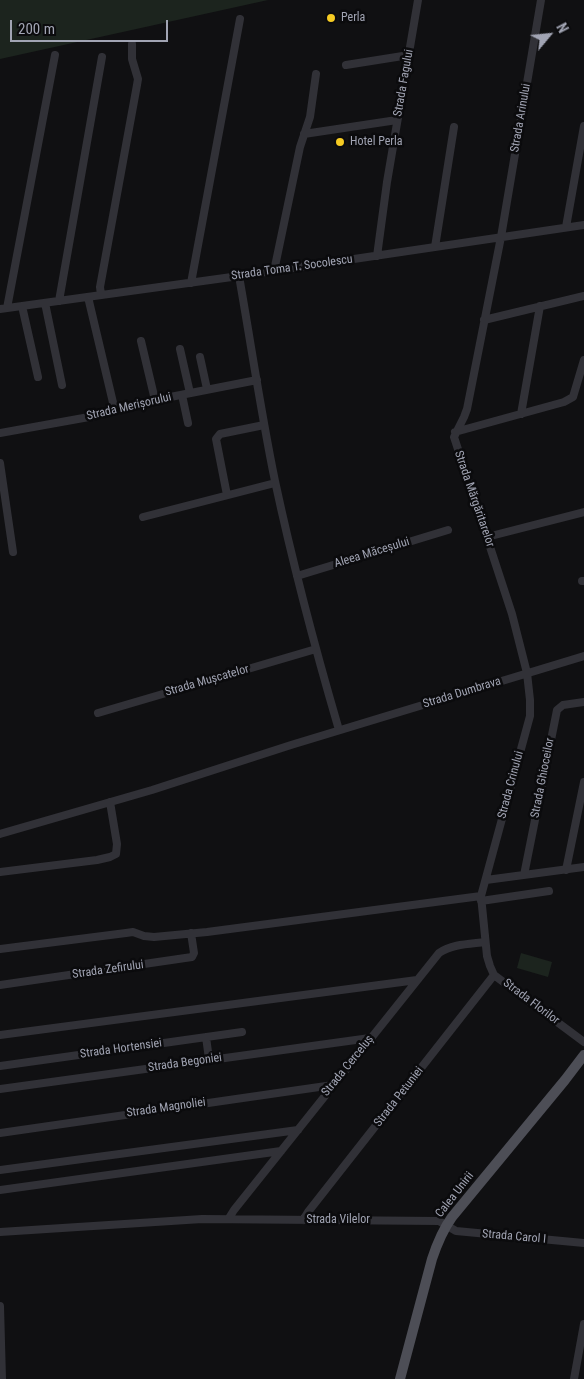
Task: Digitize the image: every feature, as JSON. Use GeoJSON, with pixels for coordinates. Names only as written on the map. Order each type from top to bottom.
{"type":"FeatureCollection","features":[{"type":"Feature","properties":{"kind":"main road","name":"Calea Unirii"},"geometry":{"type":"LineString","coordinates":[[400,1379],[435,1248],[446,1225],[584,1055]]}},
{"type":"Feature","properties":{"kind":"street","name":"Strada Fagului"},"geometry":{"type":"LineString","coordinates":[[377,256],[387,182],[418,0]]}},
{"type":"Feature","properties":{"kind":"street","name":"Strada Arinului"},"geometry":{"type":"LineString","coordinates":[[501,237],[541,0]]}},
{"type":"Feature","properties":{"kind":"street"},"geometry":{"type":"LineString","coordinates":[[191,283],[240,19]]}},
{"type":"Feature","properties":{"kind":"street"},"geometry":{"type":"LineString","coordinates":[[100,295],[138,79],[132,59],[132,44]]}},
{"type":"Feature","properties":{"kind":"street"},"geometry":{"type":"LineString","coordinates":[[4,308],[55,55]]}},
{"type":"Feature","properties":{"kind":"street"},"geometry":{"type":"LineString","coordinates":[[346,65],[409,55]]}},
{"type":"Feature","properties":{"kind":"street"},"geometry":{"type":"LineString","coordinates":[[59,301],[102,57]]}},
{"type":"Feature","properties":{"kind":"street"},"geometry":{"type":"LineString","coordinates":[[274,271],[304,134],[310,116],[316,74]]}},
{"type":"Feature","properties":{"kind":"street"},"geometry":{"type":"LineString","coordinates":[[304,134],[397,120]]}},
{"type":"Feature","properties":{"kind":"street"},"geometry":{"type":"LineString","coordinates":[[566,227],[584,126]]}},
{"type":"Feature","properties":{"kind":"street"},"geometry":{"type":"LineString","coordinates":[[435,247],[454,127]]}},
{"type":"Feature","properties":{"kind":"street","name":"Strada Toma T. Socolescu"},"geometry":{"type":"LineString","coordinates":[[4,308],[274,271],[584,224]]}},
{"type":"Feature","properties":{"kind":"street"},"geometry":{"type":"LineString","coordinates":[[455,432],[467,409],[501,237]]}},
{"type":"Feature","properties":{"kind":"street"},"geometry":{"type":"LineString","coordinates":[[239,276],[275,483],[297,576],[339,730]]}},
{"type":"Feature","properties":{"kind":"street"},"geometry":{"type":"LineString","coordinates":[[484,320],[584,296]]}},
{"type":"Feature","properties":{"kind":"street"},"geometry":{"type":"LineString","coordinates":[[88,297],[115,411]]}},
{"type":"Feature","properties":{"kind":"street"},"geometry":{"type":"LineString","coordinates":[[45,303],[62,385]]}},
{"type":"Feature","properties":{"kind":"street"},"geometry":{"type":"LineString","coordinates":[[22,306],[38,378]]}},
{"type":"Feature","properties":{"kind":"street"},"geometry":{"type":"LineString","coordinates":[[521,414],[540,306]]}},
{"type":"Feature","properties":{"kind":"street"},"geometry":{"type":"LineString","coordinates":[[142,341],[155,400]]}},
{"type":"Feature","properties":{"kind":"street"},"geometry":{"type":"LineString","coordinates":[[180,349],[188,423]]}},
{"type":"Feature","properties":{"kind":"street"},"geometry":{"type":"LineString","coordinates":[[200,357],[207,389]]}},
{"type":"Feature","properties":{"kind":"street"},"geometry":{"type":"LineString","coordinates":[[455,432],[564,402],[573,397],[584,360]]}},
{"type":"Feature","properties":{"kind":"street","name":"Strada Merișorului"},"geometry":{"type":"LineString","coordinates":[[0,433],[115,411],[155,400],[257,380]]}},
{"type":"Feature","properties":{"kind":"street"},"geometry":{"type":"LineString","coordinates":[[227,495],[216,437],[220,434],[264,425]]}},
{"type":"Feature","properties":{"kind":"street","name":"Strada Mărgăritarelor"},"geometry":{"type":"LineString","coordinates":[[455,432],[455,442],[488,537],[512,614],[527,673]]}},
{"type":"Feature","properties":{"kind":"street"},"geometry":{"type":"LineString","coordinates":[[0,463],[13,552]]}},
{"type":"Feature","properties":{"kind":"street"},"geometry":{"type":"LineString","coordinates":[[143,517],[275,483]]}},
{"type":"Feature","properties":{"kind":"street"},"geometry":{"type":"LineString","coordinates":[[488,537],[584,512]]}},
{"type":"Feature","properties":{"kind":"street","name":"Aleea Măceșului"},"geometry":{"type":"LineString","coordinates":[[297,576],[448,530]]}},
{"type":"Feature","properties":{"kind":"street","name":"Strada Mușcatelor"},"geometry":{"type":"LineString","coordinates":[[98,713],[316,649]]}},
{"type":"Feature","properties":{"kind":"street","name":"Strada Dumbrava"},"geometry":{"type":"LineString","coordinates":[[0,834],[152,790],[339,730],[584,656]]}},
{"type":"Feature","properties":{"kind":"street","name":"Strada Crinului"},"geometry":{"type":"LineString","coordinates":[[481,899],[530,716],[527,673]]}},
{"type":"Feature","properties":{"kind":"street","name":"Strada Ghioceilor"},"geometry":{"type":"LineString","coordinates":[[524,875],[557,710],[562,706],[584,702]]}},
{"type":"Feature","properties":{"kind":"street"},"geometry":{"type":"LineString","coordinates":[[566,870],[584,782]]}},
{"type":"Feature","properties":{"kind":"street"},"geometry":{"type":"LineString","coordinates":[[0,872],[97,860],[116,854],[117,844],[110,802]]}},
{"type":"Feature","properties":{"kind":"street"},"geometry":{"type":"LineString","coordinates":[[486,880],[584,867]]}},
{"type":"Feature","properties":{"kind":"street"},"geometry":{"type":"LineString","coordinates":[[0,949],[134,932],[154,937],[549,891]]}},
{"type":"Feature","properties":{"kind":"street","name":"Strada Florilor"},"geometry":{"type":"LineString","coordinates":[[481,899],[485,942],[494,975],[584,1042]]}},
{"type":"Feature","properties":{"kind":"street","name":"Strada Zefirului"},"geometry":{"type":"LineString","coordinates":[[0,985],[192,958],[194,953],[190,933]]}},
{"type":"Feature","properties":{"kind":"street","name":"Strada Cerceluș"},"geometry":{"type":"LineString","coordinates":[[229,1218],[438,953],[446,948],[485,942]]}},
{"type":"Feature","properties":{"kind":"street","name":"Strada Petuniei"},"geometry":{"type":"LineString","coordinates":[[303,1220],[494,975]]}},
{"type":"Feature","properties":{"kind":"street"},"geometry":{"type":"LineString","coordinates":[[0,1035],[416,980]]}},
{"type":"Feature","properties":{"kind":"street","name":"Strada Hortensiei"},"geometry":{"type":"LineString","coordinates":[[0,1066],[242,1032]]}},
{"type":"Feature","properties":{"kind":"street"},"geometry":{"type":"LineString","coordinates":[[206,1037],[209,1060]]}},
{"type":"Feature","properties":{"kind":"street","name":"Strada Begoniei"},"geometry":{"type":"LineString","coordinates":[[0,1089],[370,1038]]}},
{"type":"Feature","properties":{"kind":"street","name":"Strada Magnoliei"},"geometry":{"type":"LineString","coordinates":[[0,1132],[333,1085]]}},
{"type":"Feature","properties":{"kind":"street"},"geometry":{"type":"LineString","coordinates":[[0,1170],[298,1130]]}},
{"type":"Feature","properties":{"kind":"street"},"geometry":{"type":"LineString","coordinates":[[0,1190],[281,1151]]}},
{"type":"Feature","properties":{"kind":"street","name":"Strada Vilelor"},"geometry":{"type":"LineString","coordinates":[[0,1232],[229,1218],[439,1221],[446,1225]]}},
{"type":"Feature","properties":{"kind":"street","name":"Strada Carol I"},"geometry":{"type":"LineString","coordinates":[[446,1225],[456,1231],[583,1242]]}},
{"type":"Feature","properties":{"kind":"street"},"geometry":{"type":"LineString","coordinates":[[0,1306],[2,1379]]}},
{"type":"Feature","properties":{"kind":"street"},"geometry":{"type":"LineString","coordinates":[[574,1379],[584,1324]]}},
{"type":"Feature","properties":{"kind":"shaded area"},"geometry":{"type":"Polygon","coordinates":[[[0,0],[268,0],[0,59],[0,0]]]}},
{"type":"Feature","properties":{"kind":"shaded area"},"geometry":{"type":"Polygon","coordinates":[[[521,953],[552,962],[548,977],[517,968],[521,953]]]}},
{"type":"Feature","properties":{"kind":"place","name":"Perla"},"geometry":{"type":"Point","coordinates":[331,18]}},
{"type":"Feature","properties":{"kind":"place","name":"Hotel Perla"},"geometry":{"type":"Point","coordinates":[340,142]}}]}
